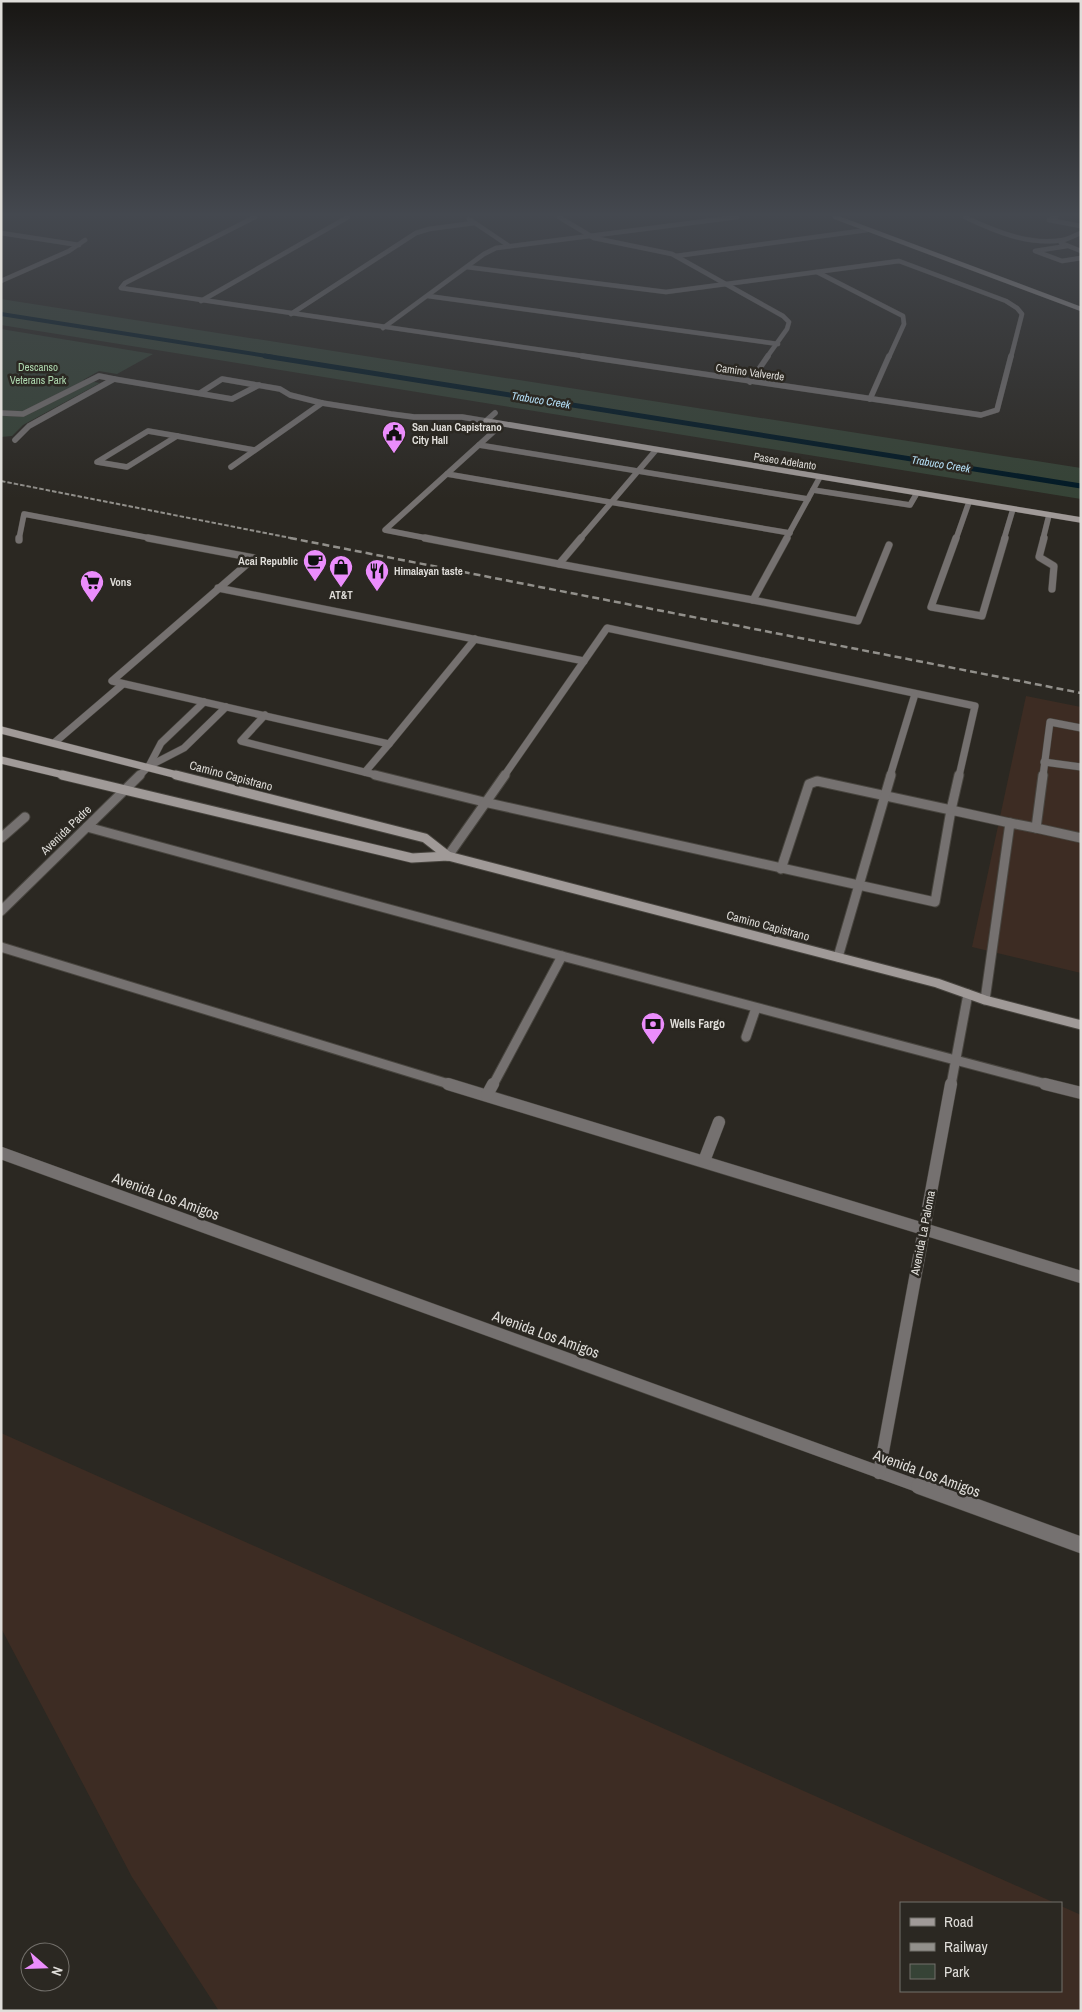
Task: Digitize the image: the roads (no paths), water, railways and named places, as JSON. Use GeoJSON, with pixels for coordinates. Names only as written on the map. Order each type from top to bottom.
{"type":"FeatureCollection","features":[{"type":"Feature","properties":{"kind":"main road","name":"Paseo Adelanto"},"geometry":{"type":"LineString","coordinates":[[486,421],[1081,520]]}},
{"type":"Feature","properties":{"kind":"main road","name":"Camino Capistrano"},"geometry":{"type":"LineString","coordinates":[[1,730],[149,766],[283,803],[425,838],[448,856]]}},
{"type":"Feature","properties":{"kind":"main road","name":"Camino Capistrano"},"geometry":{"type":"LineString","coordinates":[[1,760],[412,858],[448,856],[937,982],[985,1000],[1081,1025]]}},
{"type":"Feature","properties":{"kind":"street","name":"Camino Valverde"},"geometry":{"type":"LineString","coordinates":[[269,311],[972,414],[992,413],[997,410],[1022,314],[1020,311]]}},
{"type":"Feature","properties":{"kind":"street"},"geometry":{"type":"LineString","coordinates":[[291,314],[296,311]]}},
{"type":"Feature","properties":{"kind":"street"},"geometry":{"type":"LineString","coordinates":[[384,328],[408,311]]}},
{"type":"Feature","properties":{"kind":"street"},"geometry":{"type":"LineString","coordinates":[[537,311],[778,344]]}},
{"type":"Feature","properties":{"kind":"street"},"geometry":{"type":"LineString","coordinates":[[750,382],[778,344],[789,322],[774,311]]}},
{"type":"Feature","properties":{"kind":"street"},"geometry":{"type":"LineString","coordinates":[[870,399],[904,324],[904,316],[894,311]]}},
{"type":"Feature","properties":{"kind":"street"},"geometry":{"type":"LineString","coordinates":[[1,413],[23,414],[99,376],[232,399],[259,385]]}},
{"type":"Feature","properties":{"kind":"street"},"geometry":{"type":"LineString","coordinates":[[15,440],[29,426],[114,379]]}},
{"type":"Feature","properties":{"kind":"street"},"geometry":{"type":"LineString","coordinates":[[200,393],[222,379],[280,389],[290,395],[322,403],[414,417],[462,417],[486,421],[495,413]]}},
{"type":"Feature","properties":{"kind":"street"},"geometry":{"type":"LineString","coordinates":[[231,467],[322,403]]}},
{"type":"Feature","properties":{"kind":"street"},"geometry":{"type":"LineString","coordinates":[[502,424],[385,530],[858,621],[889,545]]}},
{"type":"Feature","properties":{"kind":"street"},"geometry":{"type":"LineString","coordinates":[[177,436],[127,467],[97,462],[148,431],[177,436],[254,450]]}},
{"type":"Feature","properties":{"kind":"street"},"geometry":{"type":"LineString","coordinates":[[479,445],[808,499]]}},
{"type":"Feature","properties":{"kind":"street"},"geometry":{"type":"LineString","coordinates":[[559,564],[656,450]]}},
{"type":"Feature","properties":{"kind":"street"},"geometry":{"type":"LineString","coordinates":[[447,474],[790,533]]}},
{"type":"Feature","properties":{"kind":"street"},"geometry":{"type":"LineString","coordinates":[[753,600],[820,477]]}},
{"type":"Feature","properties":{"kind":"street"},"geometry":{"type":"LineString","coordinates":[[813,490],[910,505],[917,493]]}},
{"type":"Feature","properties":{"kind":"street"},"geometry":{"type":"LineString","coordinates":[[969,502],[931,607],[982,616],[1013,509]]}},
{"type":"Feature","properties":{"kind":"street"},"geometry":{"type":"LineString","coordinates":[[18,540],[24,514],[254,558],[112,681],[389,744]]}},
{"type":"Feature","properties":{"kind":"street"},"geometry":{"type":"LineString","coordinates":[[1049,515],[1039,557],[1054,566],[1052,589]]}},
{"type":"Feature","properties":{"kind":"street"},"geometry":{"type":"LineString","coordinates":[[218,588],[584,661]]}},
{"type":"Feature","properties":{"kind":"street"},"geometry":{"type":"LineString","coordinates":[[265,715],[241,741],[484,802],[935,902],[951,810],[975,706],[607,628],[484,802],[448,856]]}},
{"type":"Feature","properties":{"kind":"street"},"geometry":{"type":"LineString","coordinates":[[364,772],[475,639]]}},
{"type":"Feature","properties":{"kind":"street"},"geometry":{"type":"LineString","coordinates":[[54,743],[123,684]]}},
{"type":"Feature","properties":{"kind":"street"},"geometry":{"type":"LineString","coordinates":[[838,957],[857,886],[915,694]]}},
{"type":"Feature","properties":{"kind":"street"},"geometry":{"type":"LineString","coordinates":[[149,766],[160,743],[204,702]]}},
{"type":"Feature","properties":{"kind":"street"},"geometry":{"type":"LineString","coordinates":[[149,766],[184,748],[226,707]]}},
{"type":"Feature","properties":{"kind":"street"},"geometry":{"type":"LineString","coordinates":[[1036,828],[1050,722],[1081,728]]}},
{"type":"Feature","properties":{"kind":"street"},"geometry":{"type":"LineString","coordinates":[[1044,762],[1081,767]]}},
{"type":"Feature","properties":{"kind":"street","name":"Avenida Padre"},"geometry":{"type":"LineString","coordinates":[[1,911],[149,766]]}},
{"type":"Feature","properties":{"kind":"street"},"geometry":{"type":"LineString","coordinates":[[781,869],[809,784],[817,781],[1081,838]]}},
{"type":"Feature","properties":{"kind":"street"},"geometry":{"type":"LineString","coordinates":[[1,838],[25,817]]}},
{"type":"Feature","properties":{"kind":"street"},"geometry":{"type":"LineString","coordinates":[[985,1000],[1010,823]]}},
{"type":"Feature","properties":{"kind":"street"},"geometry":{"type":"LineString","coordinates":[[87,827],[756,1008],[1081,1093]]}},
{"type":"Feature","properties":{"kind":"street"},"geometry":{"type":"LineString","coordinates":[[1,947],[1081,1277]]}},
{"type":"Feature","properties":{"kind":"street"},"geometry":{"type":"LineString","coordinates":[[487,1095],[562,956]]}},
{"type":"Feature","properties":{"kind":"street","name":"Avenida La Paloma"},"geometry":{"type":"LineString","coordinates":[[879,1473],[968,994]]}},
{"type":"Feature","properties":{"kind":"street"},"geometry":{"type":"LineString","coordinates":[[746,1038],[756,1008]]}},
{"type":"Feature","properties":{"kind":"street"},"geometry":{"type":"LineString","coordinates":[[704,1161],[719,1122]]}},
{"type":"Feature","properties":{"kind":"street","name":"Avenida Los Amigos"},"geometry":{"type":"LineString","coordinates":[[1,1154],[1081,1545]]}},
{"type":"Feature","properties":{"kind":"waterway","name":"Trabuco Creek"},"geometry":{"type":"LineString","coordinates":[[1,314],[273,357]]}},
{"type":"Feature","properties":{"kind":"waterway","name":"Trabuco Creek"},"geometry":{"type":"LineString","coordinates":[[265,356],[1081,486]]}},
{"type":"Feature","properties":{"kind":"railway"},"geometry":{"type":"LineString","coordinates":[[1,481],[296,539]]}},
{"type":"Feature","properties":{"kind":"railway"},"geometry":{"type":"LineString","coordinates":[[290,538],[1081,693]]}},
{"type":"Feature","properties":{"kind":"place","name":"San Juan Capistrano City Hall"},"geometry":{"type":"Point","coordinates":[394,454]}},
{"type":"Feature","properties":{"kind":"place","name":"Acai Republic"},"geometry":{"type":"Point","coordinates":[315,582]}},
{"type":"Feature","properties":{"kind":"place","name":"AT&T"},"geometry":{"type":"Point","coordinates":[341,588]}},
{"type":"Feature","properties":{"kind":"place","name":"Himalayan taste"},"geometry":{"type":"Point","coordinates":[377,592]}},
{"type":"Feature","properties":{"kind":"place","name":"Vons"},"geometry":{"type":"Point","coordinates":[92,603]}},
{"type":"Feature","properties":{"kind":"place","name":"Wells Fargo"},"geometry":{"type":"Point","coordinates":[653,1045]}},
{"type":"Feature","properties":{"kind":"park label","name":"Descanso Veterans Park"},"geometry":{"type":"Point","coordinates":[38,373]}}]}
